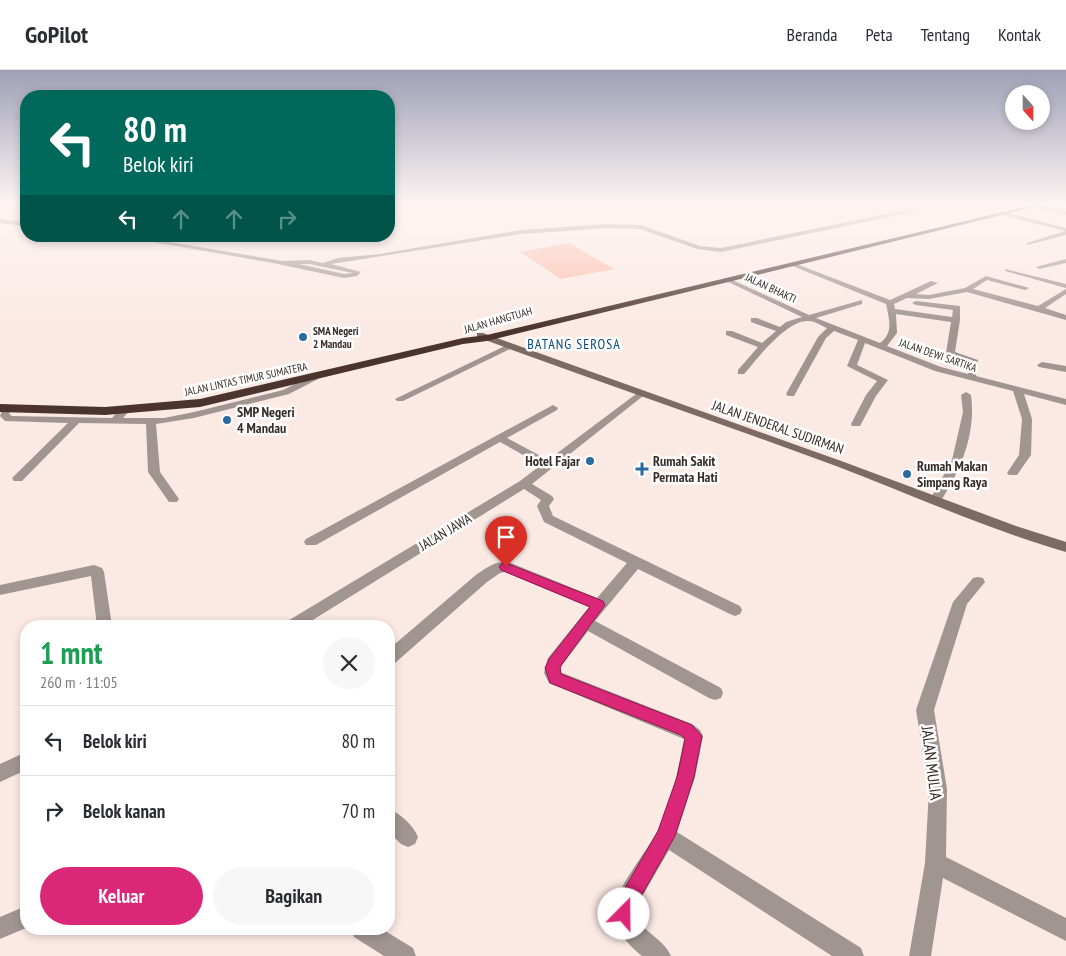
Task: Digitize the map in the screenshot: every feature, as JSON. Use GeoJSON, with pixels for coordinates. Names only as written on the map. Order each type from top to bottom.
{"type":"FeatureCollection","features":[{"type":"Feature","properties":{"kind":"highway","name":"JALAN HANGTUAH"},"geometry":{"type":"LineString","coordinates":[[462,341],[866,245]]}},
{"type":"Feature","properties":{"kind":"highway","name":"JALAN HANGTUAH"},"geometry":{"type":"LineString","coordinates":[[663,293],[869,245]]}},
{"type":"Feature","properties":{"kind":"highway","name":"JALAN LINTAS TIMUR SUMATERA"},"geometry":{"type":"LineString","coordinates":[[2,408],[126,410],[200,403],[462,341]]}},
{"type":"Feature","properties":{"kind":"street"},"geometry":{"type":"LineString","coordinates":[[178,245],[283,263],[344,276],[358,273],[326,264],[283,263]]}},
{"type":"Feature","properties":{"kind":"street"},"geometry":{"type":"LineString","coordinates":[[326,264],[338,260],[398,254],[446,245]]}},
{"type":"Feature","properties":{"kind":"street"},"geometry":{"type":"LineString","coordinates":[[692,245],[721,250],[744,245]]}},
{"type":"Feature","properties":{"kind":"street"},"geometry":{"type":"LineString","coordinates":[[1039,267],[1066,261]]}},
{"type":"Feature","properties":{"kind":"street"},"geometry":{"type":"LineString","coordinates":[[792,264],[891,307],[956,320]]}},
{"type":"Feature","properties":{"kind":"street"},"geometry":{"type":"LineString","coordinates":[[1007,270],[1066,286]]}},
{"type":"Feature","properties":{"kind":"street"},"geometry":{"type":"LineString","coordinates":[[906,296],[929,297],[967,290],[986,278],[1025,288]]}},
{"type":"Feature","properties":{"kind":"street","name":"JALAN BHAKTI"},"geometry":{"type":"LineString","coordinates":[[726,279],[807,317]]}},
{"type":"Feature","properties":{"kind":"street"},"geometry":{"type":"LineString","coordinates":[[891,307],[906,296],[934,283]]}},
{"type":"Feature","properties":{"kind":"street"},"geometry":{"type":"LineString","coordinates":[[967,290],[1066,318]]}},
{"type":"Feature","properties":{"kind":"street"},"geometry":{"type":"LineString","coordinates":[[1039,309],[1066,292]]}},
{"type":"Feature","properties":{"kind":"street"},"geometry":{"type":"LineString","coordinates":[[741,372],[763,346],[789,324],[859,302]]}},
{"type":"Feature","properties":{"kind":"street"},"geometry":{"type":"LineString","coordinates":[[916,303],[956,308],[956,320],[950,354],[975,362],[971,379]]}},
{"type":"Feature","properties":{"kind":"street"},"geometry":{"type":"LineString","coordinates":[[880,347],[892,336],[894,321],[891,307]]}},
{"type":"Feature","properties":{"kind":"street","name":"JALAN DEWI SARTIKA"},"geometry":{"type":"LineString","coordinates":[[807,317],[880,347],[971,379],[1066,402]]}},
{"type":"Feature","properties":{"kind":"street"},"geometry":{"type":"LineString","coordinates":[[754,320],[780,330]]}},
{"type":"Feature","properties":{"kind":"street"},"geometry":{"type":"LineString","coordinates":[[791,394],[822,336],[832,328]]}},
{"type":"Feature","properties":{"kind":"street"},"geometry":{"type":"LineString","coordinates":[[729,333],[763,346]]}},
{"type":"Feature","properties":{"kind":"street","name":"JALAN JENDERAL SUDIRMAN"},"geometry":{"type":"LineString","coordinates":[[488,335],[510,346],[938,496],[1012,524],[1066,540]]}},
{"type":"Feature","properties":{"kind":"street","name":"JALAN JENDERAL SUDIRMAN"},"geometry":{"type":"LineString","coordinates":[[488,335],[607,379],[640,394],[840,464],[1011,529],[1066,547]]}},
{"type":"Feature","properties":{"kind":"street"},"geometry":{"type":"LineString","coordinates":[[856,424],[871,395],[883,380],[852,366],[862,340]]}},
{"type":"Feature","properties":{"kind":"street"},"geometry":{"type":"LineString","coordinates":[[400,399],[510,346]]}},
{"type":"Feature","properties":{"kind":"street"},"geometry":{"type":"LineString","coordinates":[[1042,365],[1066,369]]}},
{"type":"Feature","properties":{"kind":"street"},"geometry":{"type":"LineString","coordinates":[[2,408],[8,419],[75,422],[151,422],[194,415],[286,392],[315,377]]}},
{"type":"Feature","properties":{"kind":"street"},"geometry":{"type":"LineString","coordinates":[[1013,474],[1026,455],[1027,419],[1017,389]]}},
{"type":"Feature","properties":{"kind":"street","name":"JALAN JAWA"},"geometry":{"type":"LineString","coordinates":[[305,620],[524,484],[640,394]]}},
{"type":"Feature","properties":{"kind":"street"},"geometry":{"type":"LineString","coordinates":[[938,496],[958,460],[968,412],[966,395]]}},
{"type":"Feature","properties":{"kind":"street"},"geometry":{"type":"LineString","coordinates":[[312,542],[554,408]]}},
{"type":"Feature","properties":{"kind":"street"},"geometry":{"type":"LineString","coordinates":[[114,421],[126,410]]}},
{"type":"Feature","properties":{"kind":"street"},"geometry":{"type":"LineString","coordinates":[[18,478],[75,422]]}},
{"type":"Feature","properties":{"kind":"street"},"geometry":{"type":"LineString","coordinates":[[151,422],[154,472],[174,499]]}},
{"type":"Feature","properties":{"kind":"street"},"geometry":{"type":"LineString","coordinates":[[500,438],[548,464]]}},
{"type":"Feature","properties":{"kind":"street"},"geometry":{"type":"LineString","coordinates":[[524,484],[548,499],[543,506],[548,520],[735,610]]}},
{"type":"Feature","properties":{"kind":"street"},"geometry":{"type":"LineString","coordinates":[[636,562],[585,622],[552,668],[555,678],[686,730],[694,736],[686,777],[666,836],[625,905],[626,924],[632,933],[660,956]]}},
{"type":"Feature","properties":{"kind":"street"},"geometry":{"type":"LineString","coordinates":[[395,653],[482,578],[497,568],[506,567],[599,605]]}},
{"type":"Feature","properties":{"kind":"street"},"geometry":{"type":"LineString","coordinates":[[0,590],[94,570],[96,572],[103,620]]}},
{"type":"Feature","properties":{"kind":"street","name":"JALAN MULIA"},"geometry":{"type":"LineString","coordinates":[[920,956],[935,863],[938,789],[925,710],[960,602],[978,582]]}},
{"type":"Feature","properties":{"kind":"street"},"geometry":{"type":"LineString","coordinates":[[585,622],[715,693]]}},
{"type":"Feature","properties":{"kind":"street"},"geometry":{"type":"LineString","coordinates":[[0,773],[20,764]]}},
{"type":"Feature","properties":{"kind":"street"},"geometry":{"type":"LineString","coordinates":[[395,824],[408,837]]}},
{"type":"Feature","properties":{"kind":"street"},"geometry":{"type":"LineString","coordinates":[[666,836],[853,956]]}},
{"type":"Feature","properties":{"kind":"street"},"geometry":{"type":"LineString","coordinates":[[935,863],[1066,930]]}},
{"type":"Feature","properties":{"kind":"street"},"geometry":{"type":"LineString","coordinates":[[0,928],[20,920]]}},
{"type":"Feature","properties":{"kind":"street"},"geometry":{"type":"LineString","coordinates":[[372,935],[405,956]]}},
{"type":"Feature","properties":{"kind":"shaded area"},"geometry":{"type":"Polygon","coordinates":[[[556,245],[573,245],[614,269],[561,279],[520,252],[556,245]]]}},
{"type":"Feature","properties":{"kind":"place","name":"SMA Negeri 2 Mandau"},"geometry":{"type":"Point","coordinates":[303,337]}},
{"type":"Feature","properties":{"kind":"place","name":"SMP Negeri 4 Mandau"},"geometry":{"type":"Point","coordinates":[227,420]}},
{"type":"Feature","properties":{"kind":"place","name":"Hotel Fajar"},"geometry":{"type":"Point","coordinates":[590,461]}},
{"type":"Feature","properties":{"kind":"place","name":"Rumah Sakit Permata Hati"},"geometry":{"type":"Point","coordinates":[642,469]}},
{"type":"Feature","properties":{"kind":"place","name":"Rumah Makan Simpang Raya"},"geometry":{"type":"Point","coordinates":[907,474]}},
{"type":"Feature","properties":{"kind":"district","name":"BATANG SEROSA"},"geometry":{"type":"Point","coordinates":[574,344]}},
{"type":"Feature","properties":{"kind":"route"},"geometry":{"type":"LineString","coordinates":[[506,567],[599,605],[554,664],[552,673],[555,678],[691,732],[694,736],[686,777],[666,836],[625,905],[624,914]]}}]}
